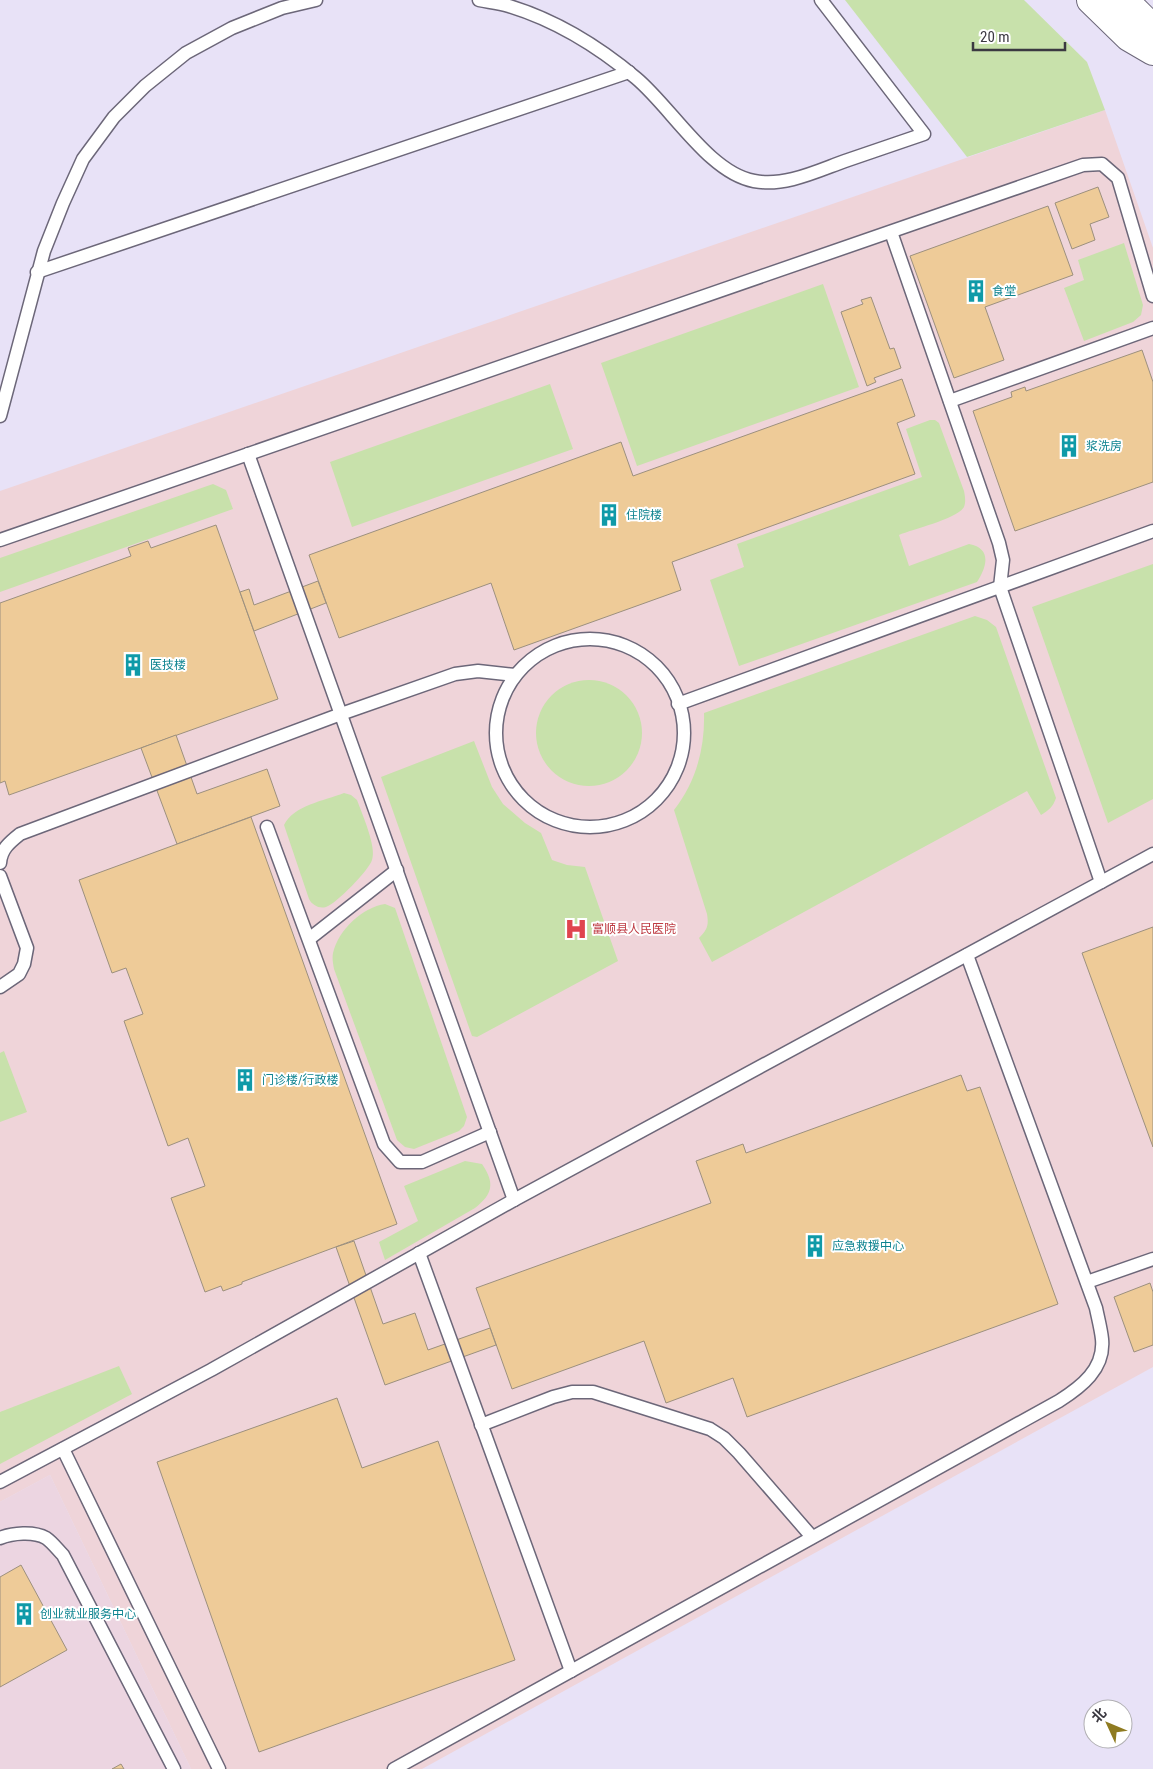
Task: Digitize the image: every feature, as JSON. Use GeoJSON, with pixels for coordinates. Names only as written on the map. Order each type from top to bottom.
{"type":"FeatureCollection","features":[{"type":"Feature","properties":{"kind":"main road"},"geometry":{"type":"LineString","coordinates":[[1090,0],[1129,37],[1153,51]]}},
{"type":"Feature","properties":{"kind":"main road"},"geometry":{"type":"LineString","coordinates":[[1124,0],[1142,18],[1153,45]]}},
{"type":"Feature","properties":{"kind":"lane"},"geometry":{"type":"LineString","coordinates":[[0,416],[38,272],[63,203],[83,159],[114,117],[145,86],[186,53],[232,28],[282,8],[316,0]]}},
{"type":"Feature","properties":{"kind":"lane"},"geometry":{"type":"LineString","coordinates":[[479,0],[509,6],[559,26],[601,51],[629,72],[703,150],[727,170],[753,181],[780,182],[803,176],[924,134],[821,0]]}},
{"type":"Feature","properties":{"kind":"lane"},"geometry":{"type":"LineString","coordinates":[[38,272],[629,72]]}},
{"type":"Feature","properties":{"kind":"lane"},"geometry":{"type":"LineString","coordinates":[[0,540],[1083,165],[1102,164],[1118,178],[1153,296]]}},
{"type":"Feature","properties":{"kind":"lane"},"geometry":{"type":"LineString","coordinates":[[891,232],[999,543],[1003,560],[1000,587],[1102,882]]}},
{"type":"Feature","properties":{"kind":"lane"},"geometry":{"type":"LineString","coordinates":[[950,401],[1153,328]]}},
{"type":"Feature","properties":{"kind":"lane"},"geometry":{"type":"LineString","coordinates":[[248,454],[514,1200]]}},
{"type":"Feature","properties":{"kind":"lane"},"geometry":{"type":"LineString","coordinates":[[678,704],[1153,531]]}},
{"type":"Feature","properties":{"kind":"lane"},"geometry":{"type":"LineString","coordinates":[[588,639],[609,641],[629,648],[647,658],[662,673],[674,690],[681,710],[684,731],[681,752],[675,772],[664,790],[649,805],[632,816],[612,824],[591,827],[570,825],[550,818],[532,808],[522,798],[506,775],[498,756],[496,735],[498,714],[504,694],[515,676],[530,661],[547,649],[567,642],[588,639]]}},
{"type":"Feature","properties":{"kind":"lane"},"geometry":{"type":"LineString","coordinates":[[0,863],[0,856],[7,844],[20,834],[341,714],[455,674],[478,671],[515,676]]}},
{"type":"Feature","properties":{"kind":"lane"},"geometry":{"type":"LineString","coordinates":[[267,827],[384,1144],[400,1162],[422,1162],[490,1132]]}},
{"type":"Feature","properties":{"kind":"lane"},"geometry":{"type":"LineString","coordinates":[[0,1482],[211,1370],[514,1200],[1153,854]]}},
{"type":"Feature","properties":{"kind":"lane"},"geometry":{"type":"LineString","coordinates":[[308,939],[396,870]]}},
{"type":"Feature","properties":{"kind":"lane"},"geometry":{"type":"LineString","coordinates":[[0,876],[26,948],[24,964],[19,974],[0,987]]}},
{"type":"Feature","properties":{"kind":"lane"},"geometry":{"type":"LineString","coordinates":[[394,1769],[1058,1401],[1089,1379],[1098,1362],[1102,1341],[1096,1308],[967,955]]}},
{"type":"Feature","properties":{"kind":"lane"},"geometry":{"type":"LineString","coordinates":[[419,1253],[571,1671]]}},
{"type":"Feature","properties":{"kind":"lane"},"geometry":{"type":"LineString","coordinates":[[1087,1282],[1153,1258]]}},
{"type":"Feature","properties":{"kind":"lane"},"geometry":{"type":"LineString","coordinates":[[481,1425],[552,1397],[572,1392],[593,1392],[710,1429],[724,1438],[739,1453],[812,1537]]}},
{"type":"Feature","properties":{"kind":"lane"},"geometry":{"type":"LineString","coordinates":[[63,1449],[219,1769]]}},
{"type":"Feature","properties":{"kind":"lane"},"geometry":{"type":"LineString","coordinates":[[0,1538],[7,1535],[28,1534],[46,1538],[63,1555],[174,1769]]}},
{"type":"Feature","properties":{"kind":"shaded area","name":"富顺县人民医院"},"geometry":{"type":"Polygon","coordinates":[[[1105,110],[1153,248],[1153,1367],[422,1769],[191,1769],[50,1475],[0,1502],[0,491],[1105,110]]]}},
{"type":"Feature","properties":{"kind":"shaded area"},"geometry":{"type":"Polygon","coordinates":[[[50,1475],[191,1769],[0,1769],[0,1502],[50,1475]]]}},
{"type":"Feature","properties":{"kind":"green space"},"geometry":{"type":"Polygon","coordinates":[[[845,0],[1024,0],[1087,62],[1105,110],[967,157],[845,0]]]}},
{"type":"Feature","properties":{"kind":"green space"},"geometry":{"type":"Polygon","coordinates":[[[1124,243],[1143,305],[1141,315],[1133,322],[1084,341],[1064,288],[1084,280],[1078,260],[1124,243]]]}},
{"type":"Feature","properties":{"kind":"green space"},"geometry":{"type":"Polygon","coordinates":[[[823,284],[859,387],[637,466],[601,363],[823,284]]]}},
{"type":"Feature","properties":{"kind":"green space"},"geometry":{"type":"Polygon","coordinates":[[[550,384],[573,449],[352,527],[330,462],[550,384]]]}},
{"type":"Feature","properties":{"kind":"green space"},"geometry":{"type":"Polygon","coordinates":[[[935,420],[939,423],[964,491],[965,505],[953,516],[899,535],[909,566],[969,544],[976,546],[984,554],[985,559],[983,570],[977,582],[739,666],[710,580],[744,567],[737,544],[922,477],[906,429],[935,420]]]}},
{"type":"Feature","properties":{"kind":"green space"},"geometry":{"type":"Polygon","coordinates":[[[213,484],[226,490],[233,509],[0,592],[0,558],[213,484]]]}},
{"type":"Feature","properties":{"kind":"green space"},"geometry":{"type":"Polygon","coordinates":[[[1153,564],[1153,799],[1108,823],[1032,607],[1153,564]]]}},
{"type":"Feature","properties":{"kind":"green space"},"geometry":{"type":"Polygon","coordinates":[[[975,616],[987,620],[996,627],[1056,798],[1052,806],[1041,815],[1027,791],[712,962],[699,938],[707,927],[707,914],[674,810],[688,788],[698,764],[703,739],[704,713],[975,616]]]}},
{"type":"Feature","properties":{"kind":"green space"},"geometry":{"type":"Polygon","coordinates":[[[589,680],[609,684],[626,696],[638,713],[642,733],[638,753],[626,770],[609,782],[589,786],[569,782],[552,770],[540,753],[536,733],[540,713],[552,696],[569,684],[589,680]]]}},
{"type":"Feature","properties":{"kind":"green space"},"geometry":{"type":"Polygon","coordinates":[[[474,741],[492,787],[503,804],[525,823],[541,833],[552,860],[567,865],[585,867],[618,961],[477,1037],[472,1036],[381,777],[474,741]]]}},
{"type":"Feature","properties":{"kind":"green space"},"geometry":{"type":"Polygon","coordinates":[[[344,793],[351,795],[357,800],[371,839],[372,860],[359,878],[337,900],[326,907],[318,907],[309,899],[284,825],[289,818],[302,808],[344,793]]]}},
{"type":"Feature","properties":{"kind":"green space"},"geometry":{"type":"Polygon","coordinates":[[[385,904],[395,908],[467,1117],[464,1126],[459,1131],[414,1149],[405,1147],[397,1140],[333,963],[333,953],[336,944],[346,928],[368,910],[385,904]]]}},
{"type":"Feature","properties":{"kind":"green space"},"geometry":{"type":"Polygon","coordinates":[[[4,1051],[27,1112],[0,1122],[0,1053],[4,1051]]]}},
{"type":"Feature","properties":{"kind":"green space"},"geometry":{"type":"Polygon","coordinates":[[[465,1161],[482,1164],[486,1171],[489,1177],[490,1188],[486,1198],[475,1208],[385,1260],[379,1242],[418,1221],[404,1186],[465,1161]]]}},
{"type":"Feature","properties":{"kind":"green space"},"geometry":{"type":"Polygon","coordinates":[[[119,1366],[132,1394],[0,1464],[0,1412],[119,1366]]]}},
{"type":"Feature","properties":{"kind":"building"},"geometry":{"type":"Polygon","coordinates":[[[1098,187],[1109,217],[1090,224],[1095,240],[1072,249],[1055,203],[1098,187]]]}},
{"type":"Feature","properties":{"kind":"building","name":"食堂"},"geometry":{"type":"Polygon","coordinates":[[[1048,206],[1073,275],[985,307],[1004,360],[954,378],[910,256],[1048,206]]]}},
{"type":"Feature","properties":{"kind":"building"},"geometry":{"type":"Polygon","coordinates":[[[871,297],[890,349],[894,348],[901,368],[874,378],[876,382],[867,386],[841,312],[863,304],[861,300],[871,297]]]}},
{"type":"Feature","properties":{"kind":"building","name":"浆洗房"},"geometry":{"type":"Polygon","coordinates":[[[1142,350],[1153,382],[1153,482],[1015,531],[973,411],[1012,397],[1011,392],[1025,387],[1026,391],[1142,350]]]}},
{"type":"Feature","properties":{"kind":"building","name":"住院楼"},"geometry":{"type":"Polygon","coordinates":[[[902,379],[915,416],[897,423],[915,474],[672,562],[681,590],[514,650],[491,583],[339,638],[309,555],[621,442],[633,476],[902,379]]]}},
{"type":"Feature","properties":{"kind":"building","name":"医技楼"},"geometry":{"type":"Polygon","coordinates":[[[216,525],[278,699],[9,795],[5,781],[0,783],[0,603],[131,556],[128,548],[148,541],[151,548],[216,525]]]}},
{"type":"Feature","properties":{"kind":"building"},"geometry":{"type":"Polygon","coordinates":[[[318,581],[326,603],[254,631],[240,592],[249,589],[254,605],[318,581]]]}},
{"type":"Feature","properties":{"kind":"building"},"geometry":{"type":"Polygon","coordinates":[[[176,735],[197,794],[267,769],[280,806],[177,844],[141,748],[176,735]]]}},
{"type":"Feature","properties":{"kind":"building","name":"门诊楼/行政楼"},"geometry":{"type":"Polygon","coordinates":[[[251,817],[397,1224],[242,1282],[242,1284],[223,1291],[221,1286],[205,1292],[171,1198],[205,1186],[188,1138],[168,1146],[124,1021],[143,1014],[126,968],[112,973],[79,880],[251,817]]]}},
{"type":"Feature","properties":{"kind":"building"},"geometry":{"type":"Polygon","coordinates":[[[1153,927],[1153,1147],[1082,953],[1153,927]]]}},
{"type":"Feature","properties":{"kind":"building","name":"应急救援中心"},"geometry":{"type":"Polygon","coordinates":[[[961,1075],[967,1091],[980,1087],[1058,1304],[747,1417],[733,1378],[666,1403],[644,1341],[512,1389],[476,1288],[711,1203],[696,1161],[743,1144],[746,1153],[961,1075]]]}},
{"type":"Feature","properties":{"kind":"building"},"geometry":{"type":"Polygon","coordinates":[[[354,1241],[383,1324],[415,1313],[428,1350],[490,1328],[496,1345],[385,1385],[336,1247],[354,1241]]]}},
{"type":"Feature","properties":{"kind":"building"},"geometry":{"type":"Polygon","coordinates":[[[1150,1283],[1153,1292],[1153,1345],[1134,1352],[1114,1297],[1150,1283]]]}},
{"type":"Feature","properties":{"kind":"building"},"geometry":{"type":"Polygon","coordinates":[[[337,1398],[362,1468],[438,1441],[515,1660],[259,1752],[157,1462],[337,1398]]]}},
{"type":"Feature","properties":{"kind":"building","name":"创业就业服务中心"},"geometry":{"type":"Polygon","coordinates":[[[21,1565],[67,1650],[0,1687],[0,1577],[21,1565]]]}},
{"type":"Feature","properties":{"kind":"building"},"geometry":{"type":"Polygon","coordinates":[[[121,1764],[124,1769],[112,1769],[121,1764]]]}},
{"type":"Feature","properties":{"kind":"place","name":"食堂"},"geometry":{"type":"Point","coordinates":[976,291]}},
{"type":"Feature","properties":{"kind":"place","name":"浆洗房"},"geometry":{"type":"Point","coordinates":[1069,446]}},
{"type":"Feature","properties":{"kind":"place","name":"住院楼"},"geometry":{"type":"Point","coordinates":[609,515]}},
{"type":"Feature","properties":{"kind":"place","name":"医技楼"},"geometry":{"type":"Point","coordinates":[133,665]}},
{"type":"Feature","properties":{"kind":"place","name":"富顺县人民医院"},"geometry":{"type":"Point","coordinates":[576,929]}},
{"type":"Feature","properties":{"kind":"place","name":"门诊楼/行政楼"},"geometry":{"type":"Point","coordinates":[245,1080]}},
{"type":"Feature","properties":{"kind":"place","name":"应急救援中心"},"geometry":{"type":"Point","coordinates":[815,1246]}},
{"type":"Feature","properties":{"kind":"place","name":"创业就业服务中心"},"geometry":{"type":"Point","coordinates":[24,1614]}}]}
